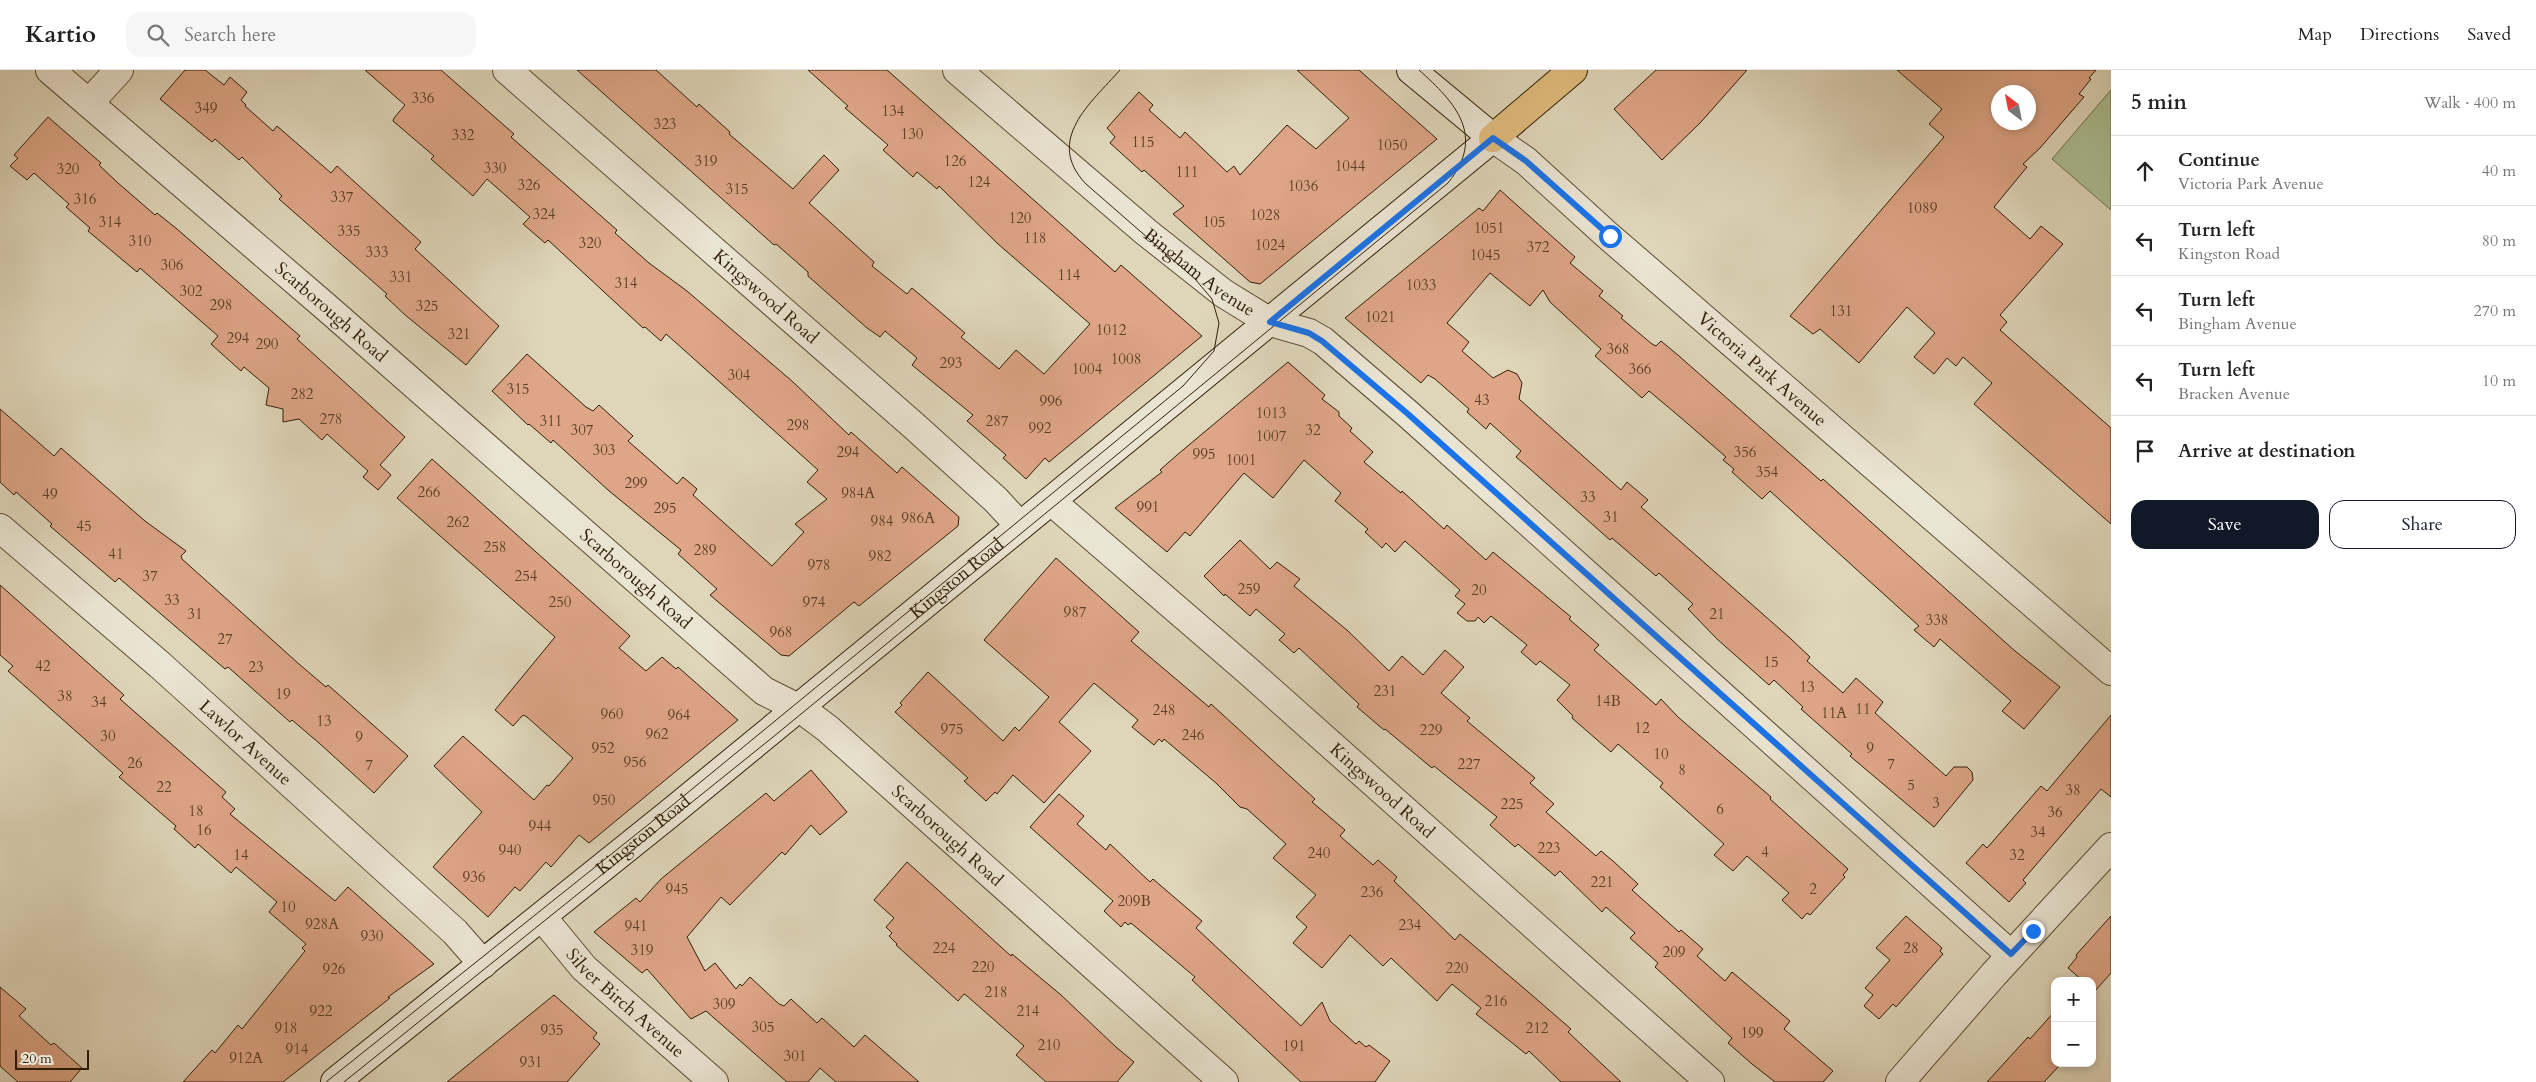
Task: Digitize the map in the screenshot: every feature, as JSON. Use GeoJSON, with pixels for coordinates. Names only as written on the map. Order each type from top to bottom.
{"type":"FeatureCollection","features":[{"type":"Feature","properties":{"kind":"main road","name":"Kingston Road"},"geometry":{"type":"LineString","coordinates":[[1493,138],[1573,70]]}},
{"type":"Feature","properties":{"kind":"street","name":"Scarborough Road"},"geometry":{"type":"LineString","coordinates":[[50,70],[764,691],[797,708],[828,729],[1224,1082]]}},
{"type":"Feature","properties":{"kind":"street"},"geometry":{"type":"LineString","coordinates":[[89,103],[119,70]]}},
{"type":"Feature","properties":{"kind":"street","name":"Kingswood Road"},"geometry":{"type":"LineString","coordinates":[[507,70],[913,425],[996,500],[1020,526]]}},
{"type":"Feature","properties":{"kind":"street","name":"Bingham Avenue"},"geometry":{"type":"LineString","coordinates":[[957,70],[1146,232],[1223,293],[1270,322],[1309,333],[1337,354],[1415,421],[2011,954]]}},
{"type":"Feature","properties":{"kind":"street","name":"Victoria Park Avenue"},"geometry":{"type":"LineString","coordinates":[[1411,70],[1493,138],[1526,161],[1606,234],[2111,671]]}},
{"type":"Feature","properties":{"kind":"street","name":"Kingston Road"},"geometry":{"type":"LineString","coordinates":[[335,1082],[542,917],[1493,138]]}},
{"type":"Feature","properties":{"kind":"street","name":"Kingswood Road"},"geometry":{"type":"LineString","coordinates":[[1052,501],[1246,670],[1710,1082]]}},
{"type":"Feature","properties":{"kind":"street","name":"Lawlor Avenue"},"geometry":{"type":"LineString","coordinates":[[0,528],[250,746],[455,932],[483,964]]}},
{"type":"Feature","properties":{"kind":"street"},"geometry":{"type":"LineString","coordinates":[[1900,1082],[2011,954],[2111,846]]}},
{"type":"Feature","properties":{"kind":"street","name":"Silver Birch Avenue"},"geometry":{"type":"LineString","coordinates":[[542,917],[584,968],[714,1082]]}},
{"type":"Feature","properties":{"kind":"green space"},"geometry":{"type":"Polygon","coordinates":[[[2111,90],[2111,210],[2052,159],[2111,90]]]}},
{"type":"Feature","properties":{"kind":"building"},"geometry":{"type":"Polygon","coordinates":[[[185,70],[205,70],[224,85],[230,77],[247,92],[241,100],[245,106],[273,131],[277,126],[331,173],[337,166],[421,242],[415,249],[499,326],[466,365],[404,314],[385,296],[387,294],[279,199],[282,196],[242,157],[239,160],[215,139],[212,142],[160,99],[185,70]]]}},
{"type":"Feature","properties":{"kind":"building"},"geometry":{"type":"Polygon","coordinates":[[[365,70],[441,70],[514,134],[511,137],[617,230],[615,233],[649,263],[687,291],[793,382],[849,435],[851,432],[897,473],[902,467],[959,517],[958,526],[859,606],[854,602],[789,656],[781,655],[710,595],[717,589],[678,554],[681,550],[608,490],[553,440],[551,443],[528,425],[492,391],[527,354],[586,407],[593,411],[599,405],[633,436],[628,441],[677,484],[683,477],[697,489],[693,495],[772,566],[804,532],[795,524],[827,499],[807,482],[818,470],[666,334],[661,341],[645,327],[643,328],[548,240],[545,243],[523,224],[530,217],[487,179],[473,196],[431,159],[434,156],[393,121],[405,105],[365,70]]]}},
{"type":"Feature","properties":{"kind":"building"},"geometry":{"type":"Polygon","coordinates":[[[577,70],[656,70],[697,107],[699,104],[730,132],[729,134],[793,189],[824,155],[839,170],[809,203],[874,262],[872,266],[907,294],[912,288],[965,333],[961,337],[999,369],[1016,350],[1044,374],[1090,324],[997,243],[939,186],[937,189],[917,172],[913,177],[883,150],[888,145],[845,108],[848,106],[808,70],[887,70],[1115,272],[1121,265],[1202,336],[1049,462],[1045,458],[1026,479],[1003,458],[1006,455],[967,421],[973,415],[912,365],[917,358],[885,331],[880,337],[867,328],[808,276],[808,272],[776,244],[774,245],[577,70]]]}},
{"type":"Feature","properties":{"kind":"building"},"geometry":{"type":"Polygon","coordinates":[[[1297,70],[1359,70],[1437,139],[1260,284],[1250,282],[1173,214],[1184,206],[1110,143],[1115,137],[1107,128],[1139,92],[1153,105],[1149,110],[1180,138],[1185,132],[1227,172],[1234,166],[1240,175],[1287,125],[1316,149],[1349,118],[1297,70]]]}},
{"type":"Feature","properties":{"kind":"building"},"geometry":{"type":"Polygon","coordinates":[[[1656,70],[1747,70],[1701,122],[1662,160],[1614,109],[1656,70]]]}},
{"type":"Feature","properties":{"kind":"building"},"geometry":{"type":"Polygon","coordinates":[[[1897,70],[2096,70],[2079,94],[2084,97],[2040,148],[2023,164],[2027,167],[1994,207],[2030,239],[2041,226],[2063,244],[2000,315],[2007,322],[2000,330],[2111,428],[2111,524],[1974,404],[1992,383],[1963,357],[1956,366],[1947,358],[1934,374],[1914,357],[1935,333],[1907,307],[1859,363],[1820,329],[1813,334],[1790,316],[1944,137],[1929,124],[1942,109],[1897,70]]]}},
{"type":"Feature","properties":{"kind":"building"},"geometry":{"type":"Polygon","coordinates":[[[48,117],[101,163],[99,165],[118,183],[155,215],[157,213],[177,229],[300,336],[297,339],[405,437],[380,465],[391,475],[378,490],[363,477],[368,471],[327,434],[322,440],[299,419],[283,422],[283,409],[266,405],[269,388],[244,367],[241,371],[211,344],[218,336],[140,268],[137,272],[88,231],[90,228],[66,207],[69,204],[34,173],[27,180],[10,166],[18,158],[14,155],[48,117]]]}},
{"type":"Feature","properties":{"kind":"building"},"geometry":{"type":"Polygon","coordinates":[[[1500,190],[1575,257],[1570,263],[1603,291],[1599,296],[1623,316],[1621,318],[1652,344],[1656,346],[1661,341],[1679,356],[1821,481],[1823,479],[2015,651],[2060,687],[2024,729],[2002,711],[2011,701],[1940,639],[1934,647],[1914,630],[1919,626],[1770,491],[1762,499],[1732,472],[1734,469],[1723,460],[1726,457],[1680,417],[1649,391],[1642,398],[1595,356],[1601,349],[1550,302],[1543,290],[1530,306],[1490,273],[1447,323],[1469,342],[1462,351],[1493,378],[1508,370],[1517,374],[1522,383],[1519,399],[1621,490],[1627,482],[1648,500],[1641,507],[1790,638],[1810,657],[1807,661],[1843,693],[1856,678],[1883,702],[1875,713],[1946,776],[1954,767],[1967,767],[1972,772],[1973,780],[1934,827],[1850,756],[1852,754],[1801,709],[1803,707],[1774,680],[1769,685],[1717,639],[1688,609],[1693,604],[1659,573],[1656,576],[1612,538],[1610,540],[1516,457],[1521,451],[1490,423],[1486,429],[1467,412],[1469,409],[1435,379],[1428,375],[1421,383],[1345,318],[1479,208],[1483,211],[1500,190]]]}},
{"type":"Feature","properties":{"kind":"building"},"geometry":{"type":"Polygon","coordinates":[[[1288,362],[1325,395],[1322,399],[1339,412],[1339,416],[1352,428],[1350,431],[1373,452],[1364,462],[1401,493],[1402,491],[1444,529],[1447,525],[1486,560],[1493,552],[1571,617],[1569,619],[1599,645],[1594,650],[1656,705],[1661,699],[1678,717],[1771,797],[1770,799],[1848,869],[1843,875],[1845,877],[1810,915],[1807,913],[1802,919],[1782,900],[1789,893],[1747,856],[1733,871],[1714,855],[1724,844],[1660,787],[1663,783],[1618,744],[1611,752],[1572,718],[1573,716],[1557,700],[1570,685],[1540,661],[1536,665],[1521,652],[1527,645],[1491,616],[1484,623],[1478,617],[1475,621],[1467,621],[1457,613],[1465,604],[1455,596],[1460,590],[1405,541],[1395,552],[1386,543],[1382,548],[1365,532],[1368,529],[1335,501],[1341,493],[1304,460],[1273,498],[1244,473],[1190,536],[1185,532],[1167,552],[1115,508],[1162,472],[1160,470],[1177,455],[1288,362]]]}},
{"type":"Feature","properties":{"kind":"building"},"geometry":{"type":"Polygon","coordinates":[[[0,409],[54,456],[61,448],[145,521],[186,551],[181,556],[182,559],[299,664],[326,687],[328,685],[408,756],[374,793],[292,720],[290,722],[228,667],[225,669],[119,578],[115,582],[50,526],[52,524],[16,492],[14,495],[0,482],[0,409]]]}},
{"type":"Feature","properties":{"kind":"building"},"geometry":{"type":"Polygon","coordinates":[[[432,459],[630,636],[619,648],[646,671],[662,657],[676,669],[678,667],[738,720],[589,843],[579,835],[551,867],[546,862],[520,891],[515,887],[488,917],[433,867],[482,812],[434,766],[463,736],[534,800],[573,758],[527,717],[523,715],[513,726],[495,710],[555,637],[397,498],[432,459]]]}},
{"type":"Feature","properties":{"kind":"building"},"geometry":{"type":"Polygon","coordinates":[[[1240,540],[1270,569],[1277,562],[1300,579],[1294,586],[1348,631],[1389,671],[1402,656],[1423,675],[1445,650],[1464,667],[1441,693],[1470,718],[1467,721],[1535,778],[1530,783],[1554,804],[1546,812],[1596,856],[1601,851],[1613,861],[1638,884],[1632,890],[1679,932],[1681,930],[1703,949],[1697,956],[1725,981],[1732,972],[1790,1021],[1784,1029],[1833,1071],[1823,1082],[1775,1082],[1752,1064],[1728,1043],[1732,1038],[1655,967],[1658,963],[1630,938],[1635,933],[1606,907],[1602,912],[1560,871],[1555,876],[1518,844],[1515,847],[1490,825],[1497,817],[1434,766],[1432,768],[1357,707],[1359,704],[1299,648],[1294,653],[1279,640],[1285,634],[1256,609],[1250,616],[1225,594],[1224,596],[1204,576],[1240,540]]]}},
{"type":"Feature","properties":{"kind":"building"},"geometry":{"type":"Polygon","coordinates":[[[1056,558],[1139,632],[1131,641],[1209,707],[1211,704],[1315,799],[1312,802],[1345,830],[1340,836],[1373,865],[1378,860],[1397,877],[1394,881],[1455,940],[1460,934],[1526,990],[1571,1029],[1568,1032],[1621,1082],[1561,1082],[1529,1051],[1526,1054],[1476,1014],[1481,1008],[1452,984],[1437,1001],[1391,958],[1383,966],[1350,935],[1322,968],[1293,943],[1307,927],[1296,917],[1316,895],[1273,858],[1286,844],[1247,809],[1240,807],[1216,783],[1164,739],[1162,742],[1159,739],[1154,745],[1132,727],[1138,720],[1094,683],[1059,722],[1091,751],[1044,803],[1013,775],[997,794],[995,792],[986,801],[964,781],[968,778],[895,712],[902,705],[900,703],[928,672],[1003,741],[1015,727],[1019,731],[1049,697],[984,640],[1056,558]]]}},
{"type":"Feature","properties":{"kind":"building"},"geometry":{"type":"Polygon","coordinates":[[[0,585],[124,695],[120,699],[226,792],[222,797],[235,809],[230,814],[335,901],[348,887],[434,964],[388,997],[390,998],[283,1082],[183,1082],[212,1050],[215,1053],[238,1025],[242,1029],[305,951],[302,948],[306,944],[269,912],[277,902],[236,867],[231,873],[198,844],[195,848],[174,829],[176,826],[119,777],[123,773],[8,671],[13,666],[0,655],[0,585]]]}},
{"type":"Feature","properties":{"kind":"building"},"geometry":{"type":"Polygon","coordinates":[[[2111,715],[2111,797],[2101,789],[2023,880],[2026,883],[2009,902],[1966,863],[1983,844],[1987,848],[2041,786],[2047,791],[2111,715]]]}},
{"type":"Feature","properties":{"kind":"building"},"geometry":{"type":"Polygon","coordinates":[[[811,770],[847,812],[820,835],[811,825],[785,855],[782,852],[730,905],[721,897],[687,937],[705,971],[715,963],[736,989],[740,984],[742,986],[750,977],[779,1004],[784,1006],[791,999],[817,1023],[822,1018],[854,1047],[865,1035],[919,1082],[836,1082],[820,1068],[808,1082],[787,1082],[706,1011],[691,1019],[647,969],[642,973],[594,932],[636,898],[640,902],[661,879],[766,793],[774,801],[811,770]]]}},
{"type":"Feature","properties":{"kind":"building"},"geometry":{"type":"Polygon","coordinates":[[[1059,794],[1084,816],[1077,824],[1106,850],[1110,844],[1150,882],[1153,879],[1202,921],[1196,928],[1301,1026],[1322,1002],[1330,1021],[1356,1044],[1359,1041],[1366,1047],[1369,1045],[1390,1061],[1375,1082],[1301,1082],[1192,980],[1195,977],[1131,923],[1128,925],[1125,922],[1121,927],[1104,911],[1113,901],[1030,827],[1059,794]]]}},
{"type":"Feature","properties":{"kind":"building"},"geometry":{"type":"Polygon","coordinates":[[[907,862],[1011,956],[1012,954],[1061,995],[1134,1062],[1117,1082],[1046,1082],[1016,1055],[1024,1046],[967,996],[964,994],[958,1001],[896,945],[889,936],[892,933],[886,927],[894,918],[874,900],[907,862]]]}},
{"type":"Feature","properties":{"kind":"building"},"geometry":{"type":"Polygon","coordinates":[[[1906,916],[1942,948],[1940,951],[1943,954],[1896,1007],[1893,1004],[1879,1019],[1864,1006],[1873,995],[1865,988],[1890,960],[1876,948],[1906,916]]]}},
{"type":"Feature","properties":{"kind":"building"},"geometry":{"type":"Polygon","coordinates":[[[2111,916],[2111,973],[2096,990],[2096,977],[2078,977],[2068,968],[2077,957],[2076,955],[2111,916]]]}},
{"type":"Feature","properties":{"kind":"building"},"geometry":{"type":"Polygon","coordinates":[[[0,987],[26,1009],[19,1016],[51,1045],[54,1043],[82,1068],[70,1082],[18,1082],[0,1066],[0,987]]]}},
{"type":"Feature","properties":{"kind":"building"},"geometry":{"type":"Polygon","coordinates":[[[554,995],[597,1033],[593,1038],[600,1044],[567,1082],[447,1082],[554,995]]]}},
{"type":"Feature","properties":{"kind":"building"},"geometry":{"type":"Polygon","coordinates":[[[2051,1015],[2051,1067],[2058,1067],[2044,1082],[1987,1082],[2028,1037],[2030,1039],[2051,1015]]]}},
{"type":"Feature","properties":{"kind":"tram line"},"geometry":{"type":"LineString","coordinates":[[326,1082],[669,808],[1183,386],[1214,351],[1219,323],[1212,299],[1195,279],[1086,184],[1074,168],[1070,152],[1071,137],[1076,123],[1085,109],[1120,70]]}},
{"type":"Feature","properties":{"kind":"tram line"},"geometry":{"type":"LineString","coordinates":[[344,1082],[773,737],[1448,183],[1459,166],[1465,150],[1465,135],[1462,121],[1444,95],[1419,70]]}},
{"type":"Feature","properties":{"kind":"route"},"geometry":{"type":"LineString","coordinates":[[1610,236],[1526,161],[1493,138],[1270,322],[1309,333],[1322,341],[1408,414],[2011,954],[2033,931]]}}]}
